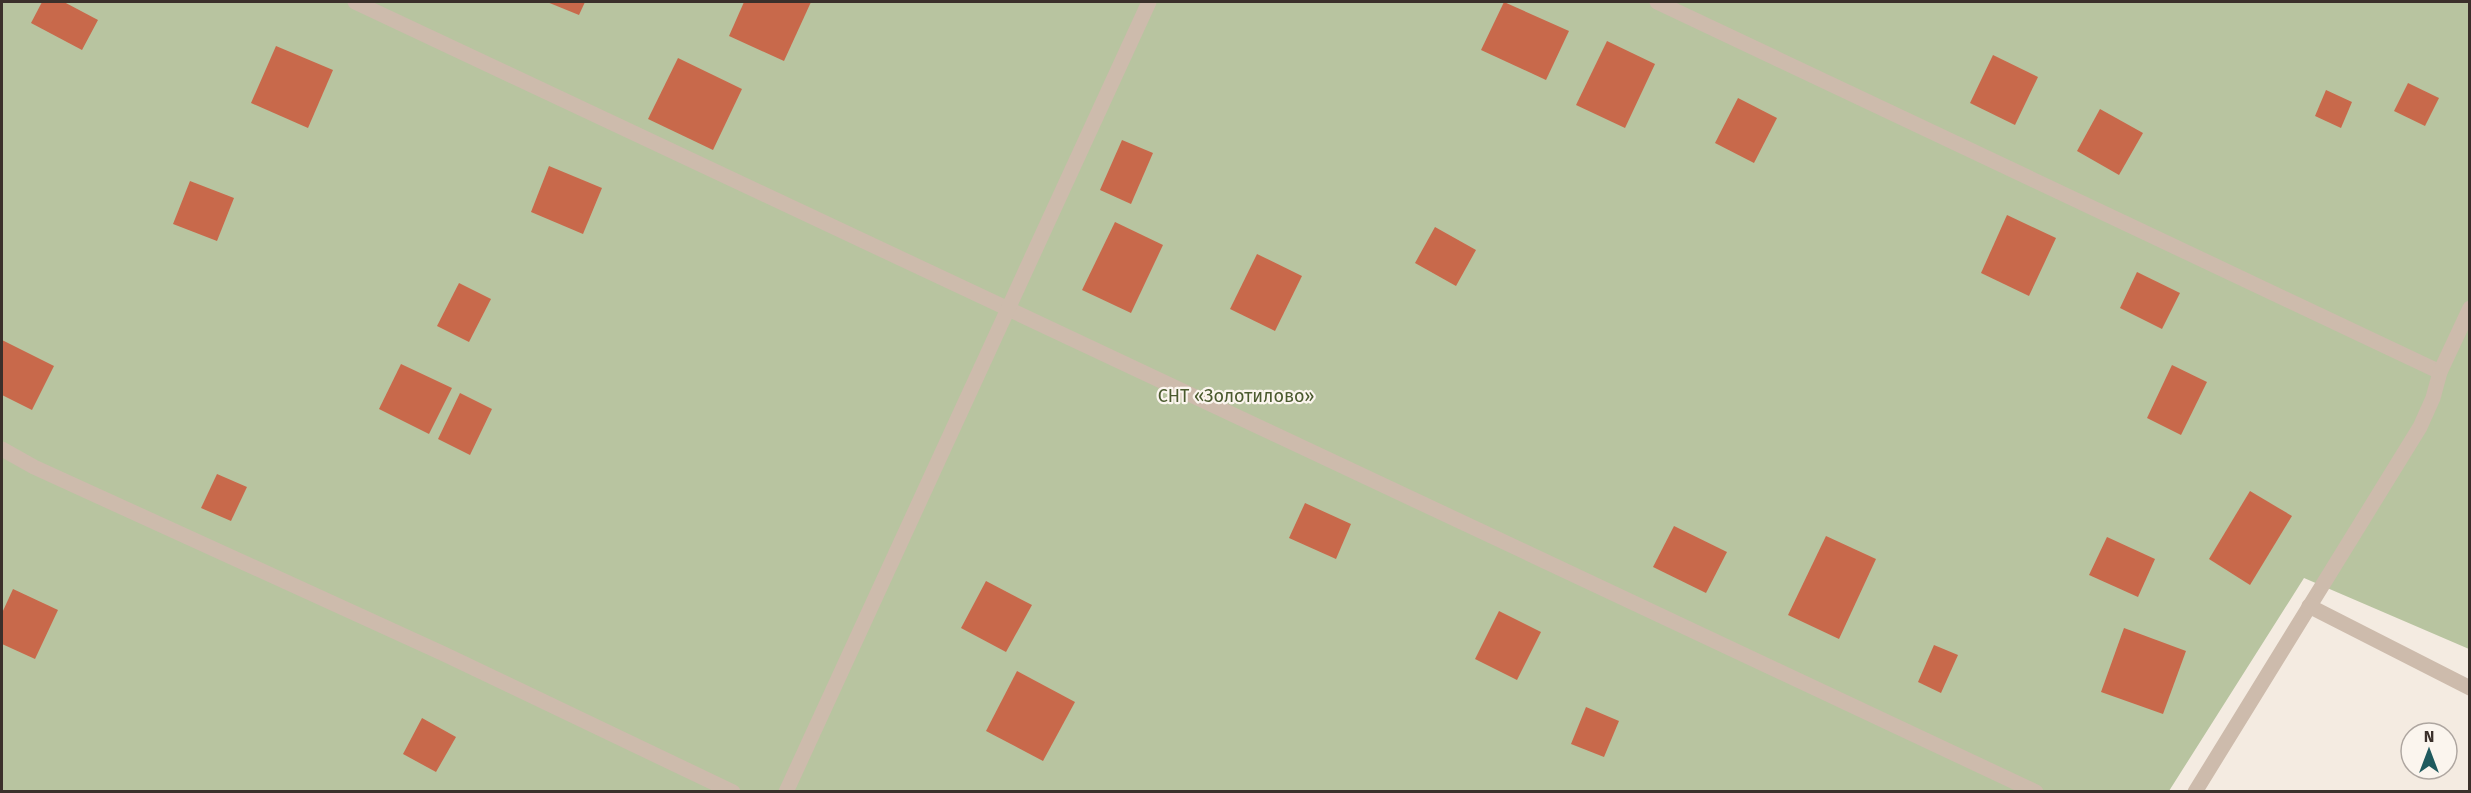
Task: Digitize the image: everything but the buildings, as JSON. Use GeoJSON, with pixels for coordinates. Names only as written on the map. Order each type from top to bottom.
{"type":"FeatureCollection","features":[{"type":"Feature","properties":{"kind":"street"},"geometry":{"type":"LineString","coordinates":[[355,2],[2036,792]]}},
{"type":"Feature","properties":{"kind":"street"},"geometry":{"type":"LineString","coordinates":[[786,792],[1149,2]]}},
{"type":"Feature","properties":{"kind":"street"},"geometry":{"type":"LineString","coordinates":[[1657,2],[2440,372]]}},
{"type":"Feature","properties":{"kind":"street"},"geometry":{"type":"LineString","coordinates":[[2195,792],[2420,427],[2433,398],[2440,372],[2469,308]]}},
{"type":"Feature","properties":{"kind":"street"},"geometry":{"type":"LineString","coordinates":[[2,449],[34,467],[444,654],[733,792]]}},
{"type":"Feature","properties":{"kind":"street"},"geometry":{"type":"LineString","coordinates":[[2309,606],[2469,688]]}},
{"type":"Feature","properties":{"kind":"green space","name":"СНТ «Золотилово»"},"geometry":{"type":"Polygon","coordinates":[[[2,2],[2469,2],[2469,649],[2304,578],[2169,791],[2,792],[2,2]]]}}]}
